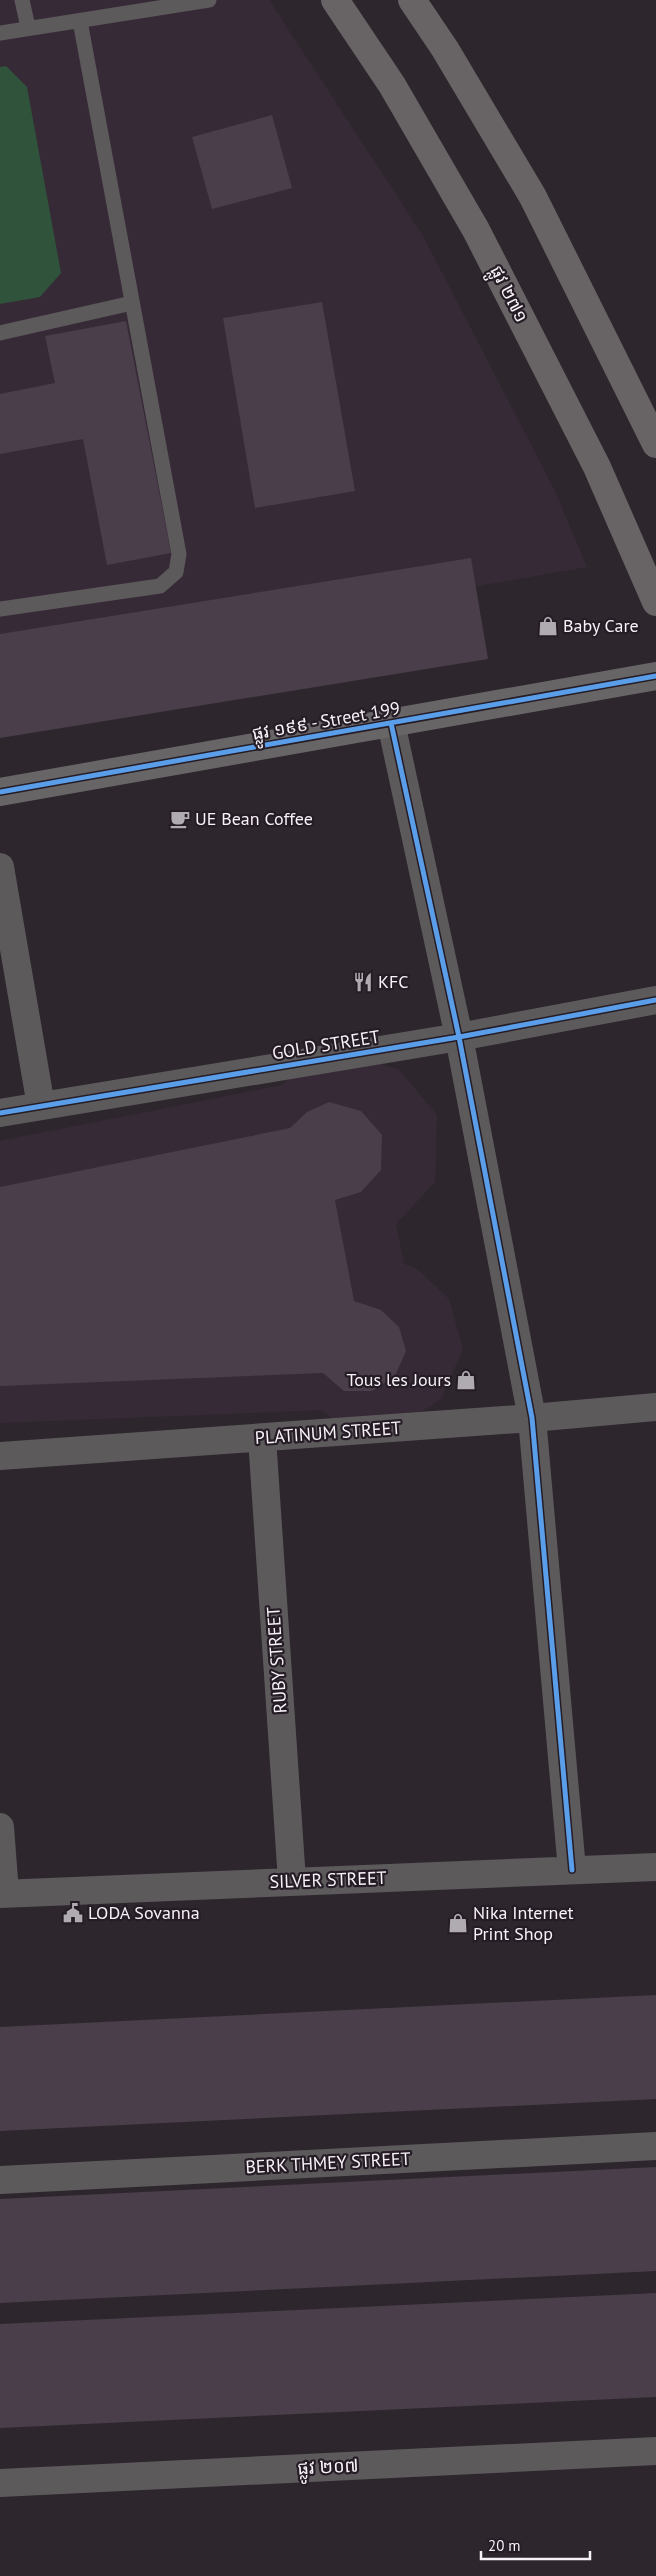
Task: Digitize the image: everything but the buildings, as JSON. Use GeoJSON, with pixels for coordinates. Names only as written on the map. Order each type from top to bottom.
{"type":"FeatureCollection","features":[{"type":"Feature","properties":{"kind":"main road","name":"ផ្លូវ ២៧១"},"geometry":{"type":"LineString","coordinates":[[335,0],[392,85],[476,230],[598,467],[656,602]]}},
{"type":"Feature","properties":{"kind":"main road"},"geometry":{"type":"LineString","coordinates":[[412,0],[445,49],[533,197],[656,444]]}},
{"type":"Feature","properties":{"kind":"street","name":"ផ្លូវ ១៩៩ - Street 199"},"geometry":{"type":"LineString","coordinates":[[0,792],[656,676]]}},
{"type":"Feature","properties":{"kind":"street"},"geometry":{"type":"LineString","coordinates":[[392,723],[459,1037],[532,1418],[572,1870]]}},
{"type":"Feature","properties":{"kind":"street"},"geometry":{"type":"LineString","coordinates":[[0,867],[41,1106]]}},
{"type":"Feature","properties":{"kind":"street","name":"GOLD STREET"},"geometry":{"type":"LineString","coordinates":[[0,1113],[459,1037],[656,1000]]}},
{"type":"Feature","properties":{"kind":"street","name":"PLATINUM STREET"},"geometry":{"type":"LineString","coordinates":[[0,1456],[532,1418],[656,1407]]}},
{"type":"Feature","properties":{"kind":"street","name":"RUBY STREET"},"geometry":{"type":"LineString","coordinates":[[262,1438],[292,1882]]}},
{"type":"Feature","properties":{"kind":"street"},"geometry":{"type":"LineString","coordinates":[[0,1827],[2,1894]]}},
{"type":"Feature","properties":{"kind":"street","name":"SILVER STREET"},"geometry":{"type":"LineString","coordinates":[[2,1894],[656,1867]]}},
{"type":"Feature","properties":{"kind":"street","name":"BERK THMEY STREET"},"geometry":{"type":"LineString","coordinates":[[0,2180],[656,2146]]}},
{"type":"Feature","properties":{"kind":"street","name":"ផ្លូវ ២០៧"},"geometry":{"type":"LineString","coordinates":[[0,2483],[656,2451]]}},
{"type":"Feature","properties":{"kind":"lane"},"geometry":{"type":"LineString","coordinates":[[22,0],[28,27]]}},
{"type":"Feature","properties":{"kind":"lane"},"geometry":{"type":"LineString","coordinates":[[0,33],[28,27],[80,21],[208,0]]}},
{"type":"Feature","properties":{"kind":"lane"},"geometry":{"type":"LineString","coordinates":[[0,609],[160,586],[176,572],[179,554],[80,21]]}},
{"type":"Feature","properties":{"kind":"lane"},"geometry":{"type":"LineString","coordinates":[[0,333],[132,303]]}},
{"type":"Feature","properties":{"kind":"shaded area"},"geometry":{"type":"Polygon","coordinates":[[[0,0],[269,0],[423,236],[555,491],[587,567],[0,669],[0,0]]]}},
{"type":"Feature","properties":{"kind":"shaded area"},"geometry":{"type":"Polygon","coordinates":[[[338,1052],[398,1069],[437,1115],[435,1182],[396,1224],[404,1264],[416,1268],[449,1299],[463,1349],[441,1399],[397,1428],[341,1426],[322,1410],[0,1423],[0,1141],[282,1085],[295,1072],[338,1052]]]}},
{"type":"Feature","properties":{"kind":"green space"},"geometry":{"type":"Polygon","coordinates":[[[6,66],[27,87],[61,273],[40,297],[0,304],[0,67],[6,66]]]}},
{"type":"Feature","properties":{"kind":"cycle path"},"geometry":{"type":"LineString","coordinates":[[0,792],[656,676]]}},
{"type":"Feature","properties":{"kind":"cycle path"},"geometry":{"type":"LineString","coordinates":[[391,723],[459,1037],[532,1418],[572,1870]]}},
{"type":"Feature","properties":{"kind":"cycle path"},"geometry":{"type":"LineString","coordinates":[[0,1113],[459,1037],[656,1000]]}},
{"type":"Feature","properties":{"kind":"place","name":"Baby Care"},"geometry":{"type":"Point","coordinates":[548,626]}},
{"type":"Feature","properties":{"kind":"place","name":"UE Bean Coffee"},"geometry":{"type":"Point","coordinates":[180,819]}},
{"type":"Feature","properties":{"kind":"place","name":"KFC"},"geometry":{"type":"Point","coordinates":[363,982]}},
{"type":"Feature","properties":{"kind":"place","name":"Tous les Jours"},"geometry":{"type":"Point","coordinates":[466,1380]}},
{"type":"Feature","properties":{"kind":"place","name":"LODA Sovanna"},"geometry":{"type":"Point","coordinates":[73,1913]}},
{"type":"Feature","properties":{"kind":"place","name":"Nika Internet Print Shop"},"geometry":{"type":"Point","coordinates":[458,1923]}}]}
